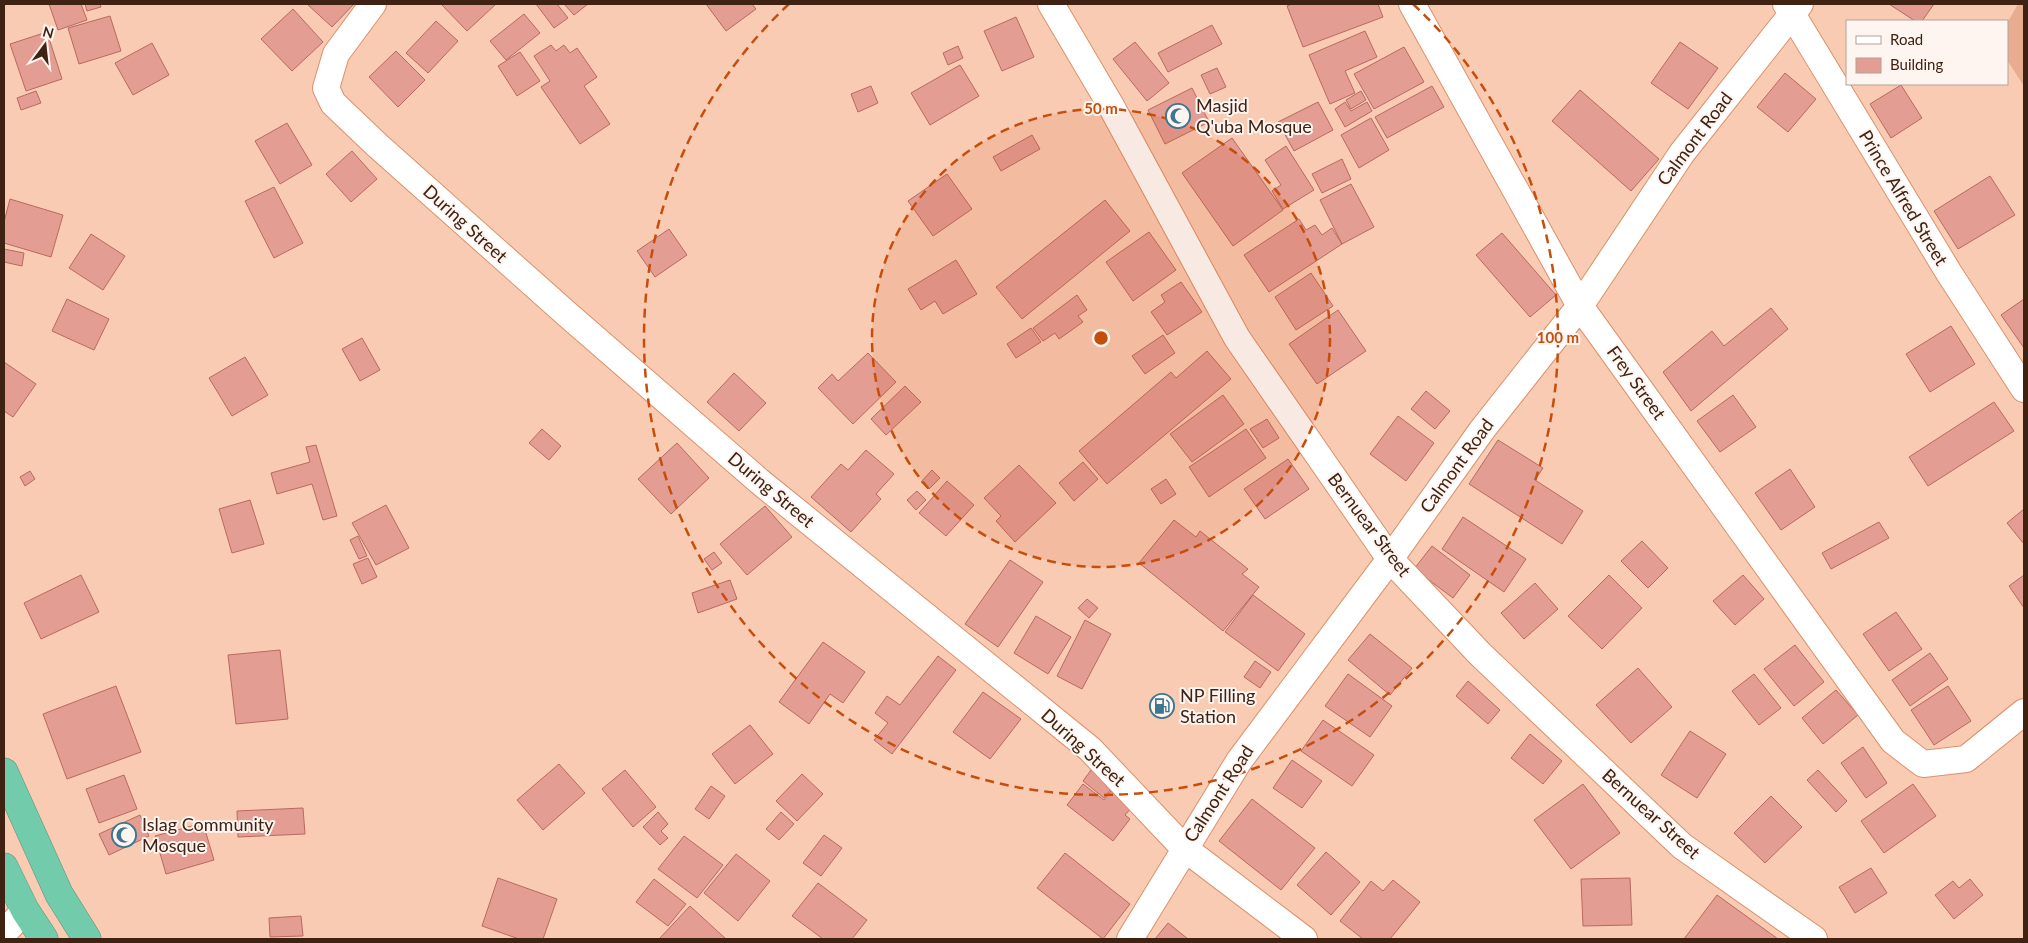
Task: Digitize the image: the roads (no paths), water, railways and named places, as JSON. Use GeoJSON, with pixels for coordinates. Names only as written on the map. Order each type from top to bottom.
{"type":"FeatureCollection","features":[{"type":"Feature","properties":{"kind":"highway"},"geometry":{"type":"LineString","coordinates":[[4,772],[59,894],[88,939]]}},
{"type":"Feature","properties":{"kind":"highway"},"geometry":{"type":"LineString","coordinates":[[4,867],[25,910],[44,939]]}},
{"type":"Feature","properties":{"kind":"street","name":"During Street"},"geometry":{"type":"LineString","coordinates":[[373,4],[336,54],[326,88],[333,103],[561,309],[759,481],[1090,750],[1184,848],[1304,939]]}},
{"type":"Feature","properties":{"kind":"street","name":"Bernuear Street"},"geometry":{"type":"LineString","coordinates":[[1052,4],[1110,104],[1237,338],[1390,559],[1480,654],[1682,846],[1814,939]]}},
{"type":"Feature","properties":{"kind":"street","name":"Frey Street"},"geometry":{"type":"LineString","coordinates":[[1412,4],[1580,306],[1893,741],[1923,764],[1966,759],[2024,712]]}},
{"type":"Feature","properties":{"kind":"street","name":"Calmont Road"},"geometry":{"type":"LineString","coordinates":[[1130,939],[1239,760],[1390,559],[1482,430],[1580,306],[1682,153],[1793,7]]}},
{"type":"Feature","properties":{"kind":"street","name":"Prince Alfred Street"},"geometry":{"type":"LineString","coordinates":[[1793,7],[1949,273],[2024,389]]}},
{"type":"Feature","properties":{"kind":"street"},"geometry":{"type":"LineString","coordinates":[[4,933],[25,910]]}},
{"type":"Feature","properties":{"kind":"place","name":"Masjid Q'uba Mosque"},"geometry":{"type":"Point","coordinates":[1178,116]}},
{"type":"Feature","properties":{"kind":"place","name":"NP Filling Station"},"geometry":{"type":"Point","coordinates":[1162,706]}},
{"type":"Feature","properties":{"kind":"place","name":"Islag Community Mosque"},"geometry":{"type":"Point","coordinates":[124,835]}}]}
